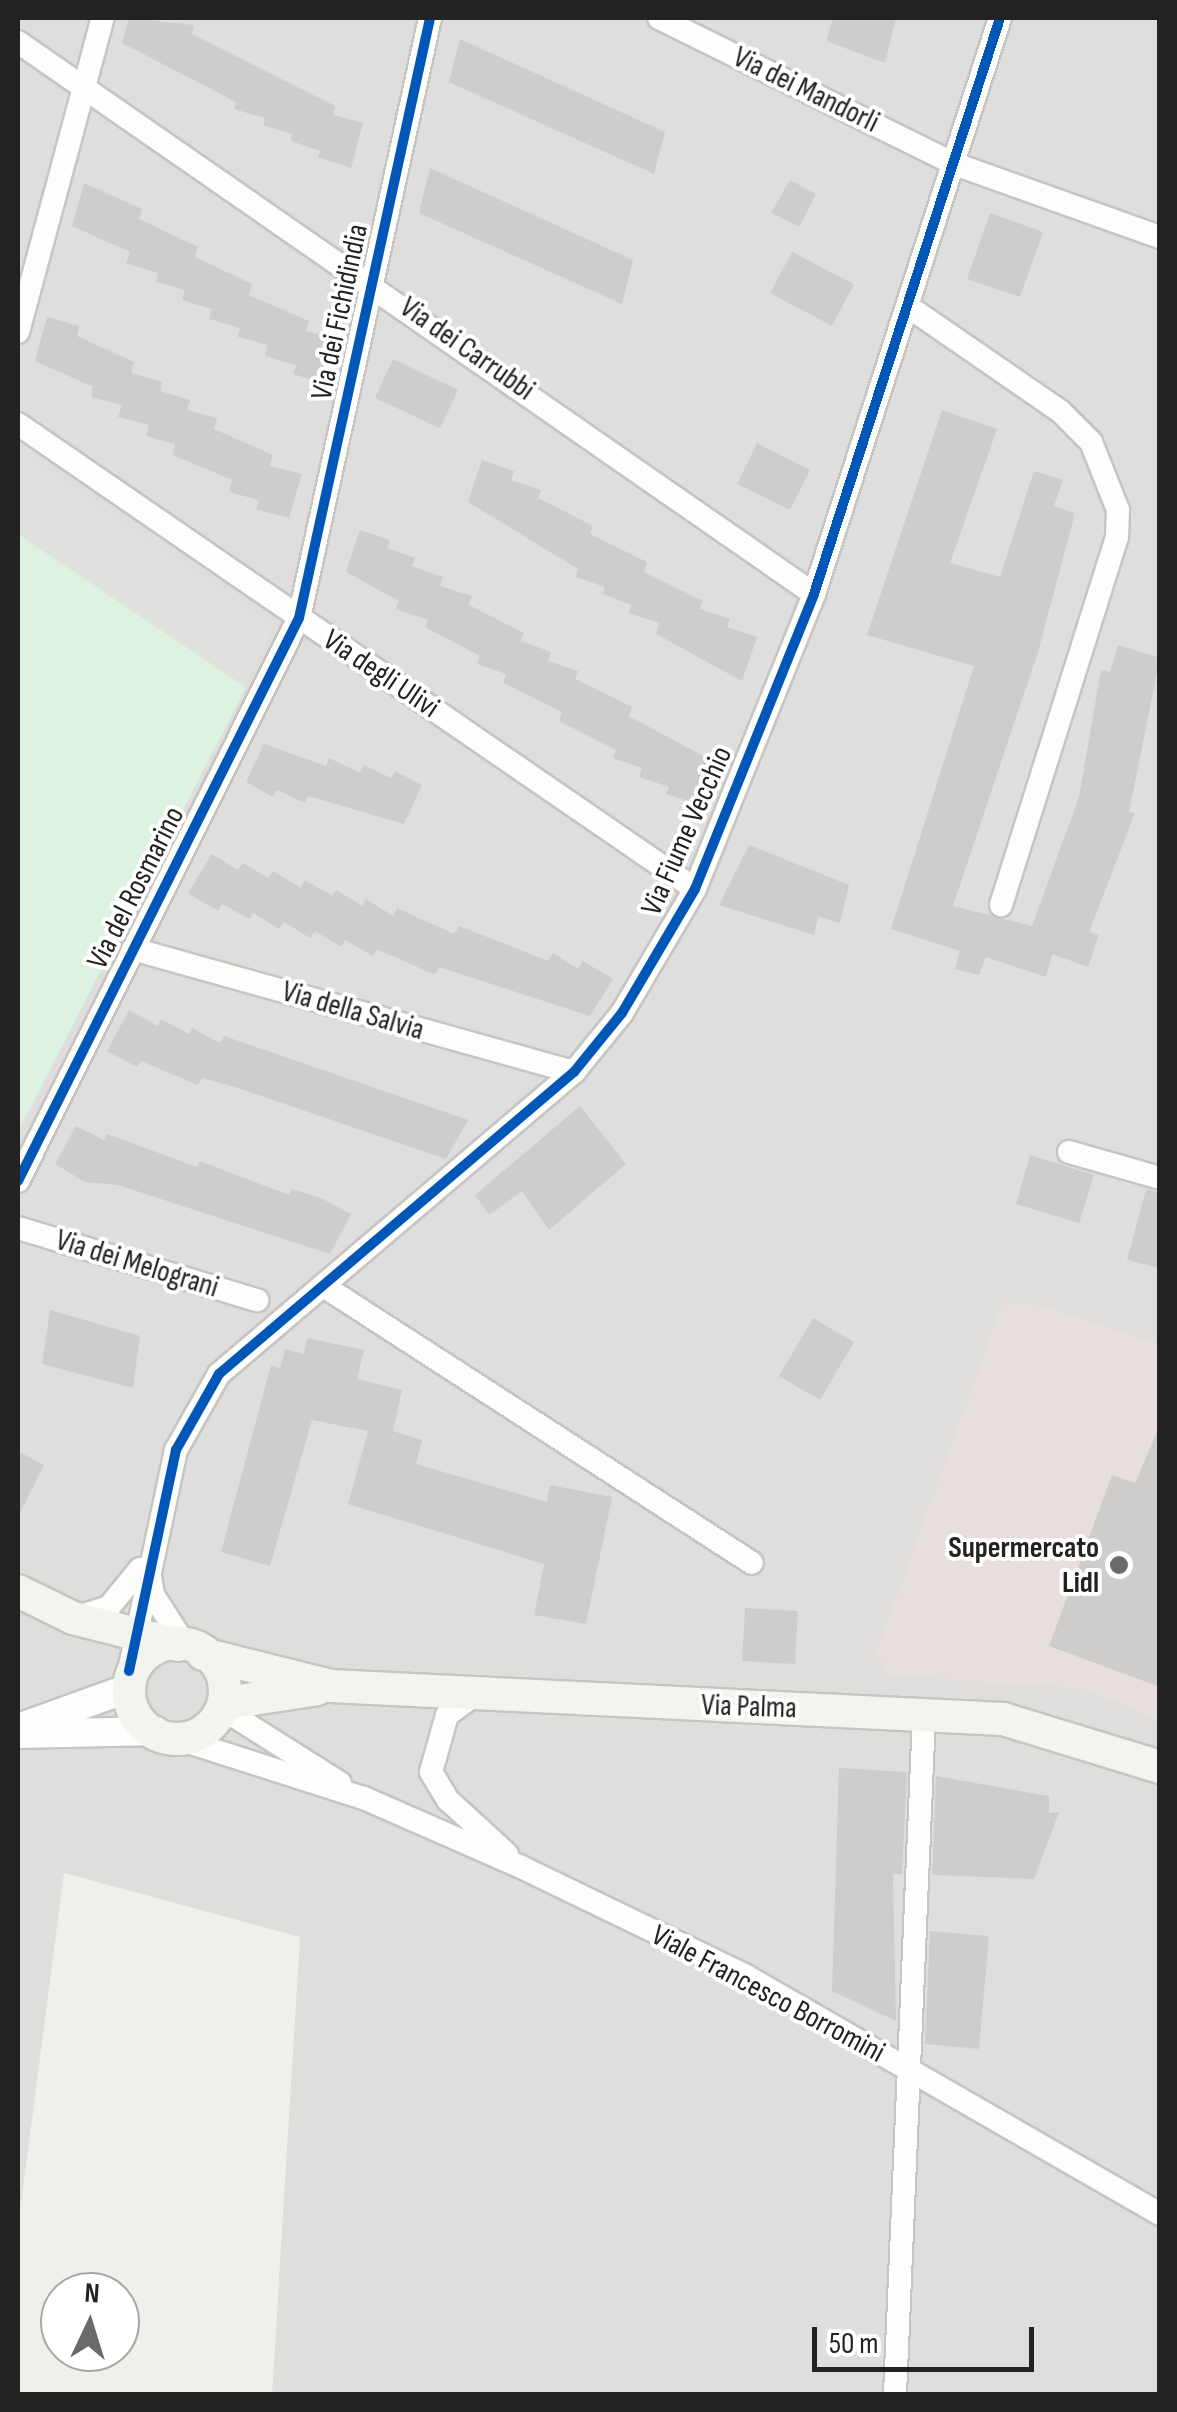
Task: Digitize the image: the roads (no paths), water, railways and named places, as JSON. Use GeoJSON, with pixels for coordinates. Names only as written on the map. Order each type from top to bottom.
{"type":"FeatureCollection","features":[{"type":"Feature","properties":{"kind":"main road"},"geometry":{"type":"LineString","coordinates":[[18,1590],[74,1618],[132,1630],[192,1650],[332,1686]]}},
{"type":"Feature","properties":{"kind":"main road"},"geometry":{"type":"LineString","coordinates":[[74,1618],[108,1650],[127,1682],[130,1708],[160,1732],[191,1735],[227,1707],[332,1686]]}},
{"type":"Feature","properties":{"kind":"main road"},"geometry":{"type":"LineString","coordinates":[[127,1682],[146,1651],[192,1650],[221,1669],[227,1707]]}},
{"type":"Feature","properties":{"kind":"main road","name":"Via Palma"},"geometry":{"type":"LineString","coordinates":[[332,1686],[473,1696],[1002,1719],[1160,1767]]}},
{"type":"Feature","properties":{"kind":"street"},"geometry":{"type":"LineString","coordinates":[[18,332],[103,18]]}},
{"type":"Feature","properties":{"kind":"street","name":"Via dei Fichidindia"},"geometry":{"type":"LineString","coordinates":[[300,618],[430,18]]}},
{"type":"Feature","properties":{"kind":"street","name":"Via dei Mandorli"},"geometry":{"type":"LineString","coordinates":[[659,18],[952,163],[1160,237]]}},
{"type":"Feature","properties":{"kind":"street","name":"Via Fiume Vecchio"},"geometry":{"type":"LineString","coordinates":[[127,1682],[132,1630],[147,1557],[176,1450],[220,1374],[574,1072],[622,1012],[695,889],[814,594],[1000,18]]}},
{"type":"Feature","properties":{"kind":"street","name":"Via dei Carrubbi"},"geometry":{"type":"LineString","coordinates":[[18,42],[372,282],[814,594]]}},
{"type":"Feature","properties":{"kind":"street"},"geometry":{"type":"LineString","coordinates":[[909,307],[1060,411],[1091,442],[1118,510],[1117,538],[1000,905]]}},
{"type":"Feature","properties":{"kind":"street","name":"Via degli Ulivi"},"geometry":{"type":"LineString","coordinates":[[18,424],[695,889]]}},
{"type":"Feature","properties":{"kind":"street","name":"Via del Rosmarino"},"geometry":{"type":"LineString","coordinates":[[18,1182],[300,618]]}},
{"type":"Feature","properties":{"kind":"street","name":"Via della Salvia"},"geometry":{"type":"LineString","coordinates":[[133,950],[574,1072]]}},
{"type":"Feature","properties":{"kind":"street"},"geometry":{"type":"LineString","coordinates":[[1068,1152],[1160,1178]]}},
{"type":"Feature","properties":{"kind":"street","name":"Via dei Melograni"},"geometry":{"type":"LineString","coordinates":[[18,1228],[256,1300]]}},
{"type":"Feature","properties":{"kind":"street"},"geometry":{"type":"LineString","coordinates":[[325,1287],[752,1563]]}},
{"type":"Feature","properties":{"kind":"street"},"geometry":{"type":"LineString","coordinates":[[74,1618],[109,1607],[147,1557]]}},
{"type":"Feature","properties":{"kind":"street"},"geometry":{"type":"LineString","coordinates":[[147,1557],[153,1595],[192,1650]]}},
{"type":"Feature","properties":{"kind":"street"},"geometry":{"type":"LineString","coordinates":[[18,1731],[127,1682]]}},
{"type":"Feature","properties":{"kind":"street"},"geometry":{"type":"LineString","coordinates":[[473,1696],[447,1715],[432,1772],[448,1800],[521,1867]]}},
{"type":"Feature","properties":{"kind":"street"},"geometry":{"type":"LineString","coordinates":[[227,1707],[364,1798]]}},
{"type":"Feature","properties":{"kind":"street"},"geometry":{"type":"LineString","coordinates":[[895,2394],[924,1715]]}},
{"type":"Feature","properties":{"kind":"street"},"geometry":{"type":"LineString","coordinates":[[18,1731],[160,1732],[364,1798]]}},
{"type":"Feature","properties":{"kind":"street","name":"Viale Francesco Borromini"},"geometry":{"type":"LineString","coordinates":[[364,1798],[521,1867],[746,1976],[1160,2214]]}},
{"type":"Feature","properties":{"kind":"place","name":"Supermercato Lidl"},"geometry":{"type":"Point","coordinates":[1119,1565]}}]}
